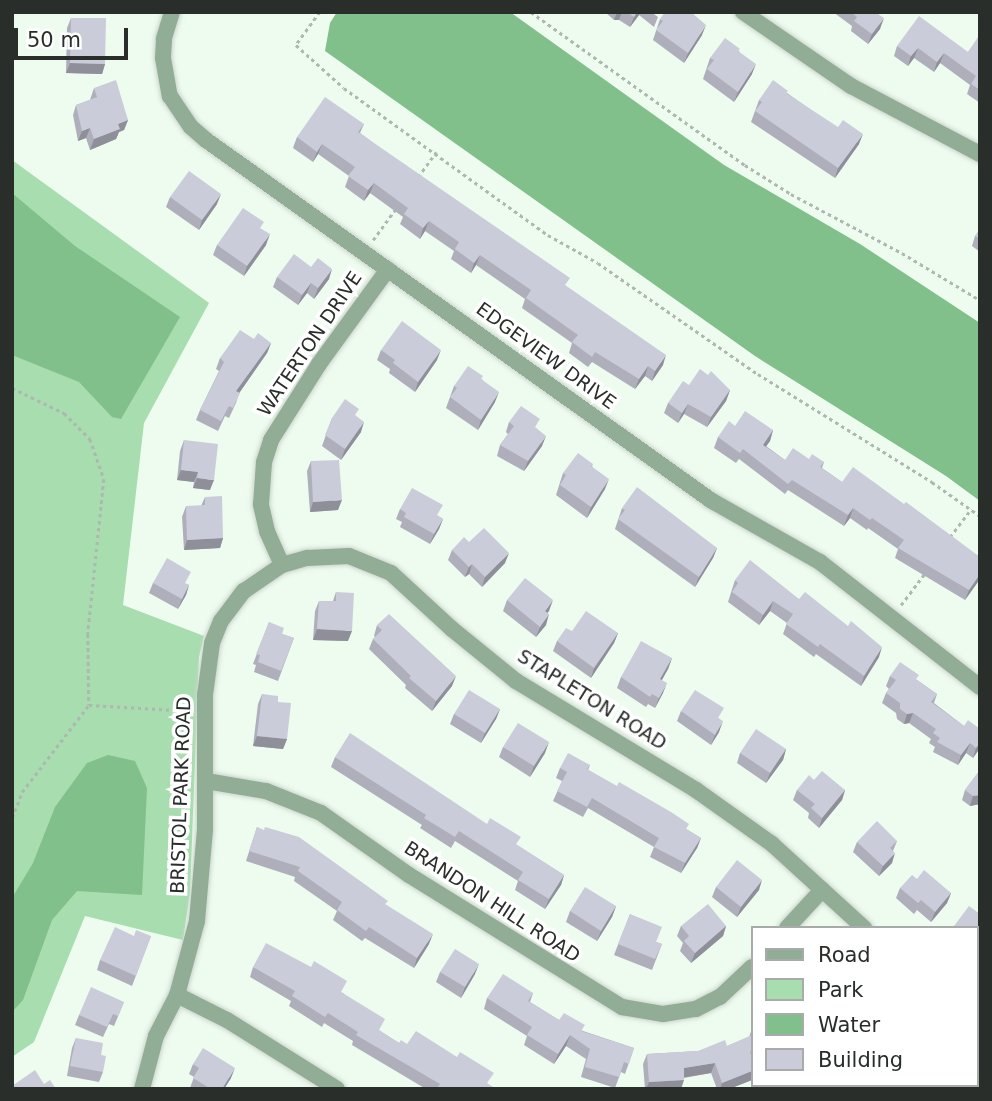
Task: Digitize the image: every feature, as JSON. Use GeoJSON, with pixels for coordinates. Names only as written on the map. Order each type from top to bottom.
{"type":"FeatureCollection","features":[{"type":"Feature","properties":{"kind":"street","name":"EDGEVIEW DRIVE"},"geometry":{"type":"LineString","coordinates":[[172,12],[164,39],[170,96],[191,127],[206,140],[712,501],[820,562],[980,687]]}},
{"type":"Feature","properties":{"kind":"street"},"geometry":{"type":"LineString","coordinates":[[743,12],[851,86],[980,154]]}},
{"type":"Feature","properties":{"kind":"street","name":"WATERTON DRIVE"},"geometry":{"type":"LineString","coordinates":[[282,565],[267,531],[261,504],[264,462],[271,440],[319,364],[388,269]]}},
{"type":"Feature","properties":{"kind":"street","name":"STAPLETON ROAD"},"geometry":{"type":"LineString","coordinates":[[282,565],[307,558],[349,556],[391,572],[452,629],[516,681],[696,790],[772,844],[862,926]]}},
{"type":"Feature","properties":{"kind":"street","name":"BRISTOL PARK ROAD"},"geometry":{"type":"LineString","coordinates":[[142,1089],[156,1036],[177,995],[197,921],[206,781],[205,695],[212,643],[221,621],[232,605],[257,580],[282,565]]}},
{"type":"Feature","properties":{"kind":"street","name":"BRANDON HILL ROAD"},"geometry":{"type":"LineString","coordinates":[[206,781],[266,791],[321,813],[409,875],[622,1007],[663,1014],[696,1009],[729,990],[750,969]]}},
{"type":"Feature","properties":{"kind":"street"},"geometry":{"type":"LineString","coordinates":[[789,926],[822,890]]}},
{"type":"Feature","properties":{"kind":"street"},"geometry":{"type":"LineString","coordinates":[[177,995],[227,1020],[337,1089]]}},
{"type":"Feature","properties":{"kind":"path"},"geometry":{"type":"LineString","coordinates":[[320,12],[296,45],[344,88],[548,235],[598,263],[758,374],[980,516]]}},
{"type":"Feature","properties":{"kind":"path"},"geometry":{"type":"LineString","coordinates":[[531,12],[745,165],[791,194],[902,253],[980,300]]}},
{"type":"Feature","properties":{"kind":"path"},"geometry":{"type":"LineString","coordinates":[[414,183],[436,152]]}},
{"type":"Feature","properties":{"kind":"path"},"geometry":{"type":"LineString","coordinates":[[365,251],[399,204]]}},
{"type":"Feature","properties":{"kind":"path"},"geometry":{"type":"LineString","coordinates":[[12,388],[64,413],[90,439],[104,479],[88,634],[89,705],[22,792],[12,818]]}},
{"type":"Feature","properties":{"kind":"path"},"geometry":{"type":"LineString","coordinates":[[947,542],[971,509]]}},
{"type":"Feature","properties":{"kind":"path"},"geometry":{"type":"LineString","coordinates":[[892,616],[931,564]]}},
{"type":"Feature","properties":{"kind":"path"},"geometry":{"type":"LineString","coordinates":[[89,705],[174,710]]}},
{"type":"Feature","properties":{"kind":"green space"},"geometry":{"type":"Polygon","coordinates":[[[12,160],[209,303],[144,423],[123,605],[204,636],[199,657],[190,893],[183,940],[85,916],[34,1042],[12,1057],[12,160]]]}},
{"type":"Feature","properties":{"kind":"water"},"geometry":{"type":"Polygon","coordinates":[[[337,12],[510,12],[724,165],[860,244],[980,323],[980,501],[946,476],[755,356],[325,51],[330,23],[337,12]]]}},
{"type":"Feature","properties":{"kind":"water"},"geometry":{"type":"Polygon","coordinates":[[[12,193],[75,246],[180,317],[121,419],[112,417],[79,382],[12,355],[12,193]]]}},
{"type":"Feature","properties":{"kind":"water"},"geometry":{"type":"Polygon","coordinates":[[[108,755],[135,761],[147,788],[142,895],[77,891],[52,920],[23,1000],[12,1012],[12,898],[33,863],[55,807],[87,763],[108,755]]]}},
{"type":"Feature","properties":{"kind":"building"},"geometry":{"type":"Polygon","coordinates":[[[665,12],[691,12],[706,25],[688,53],[656,30],[663,21],[660,19],[665,12]]]}},
{"type":"Feature","properties":{"kind":"building"},"geometry":{"type":"Polygon","coordinates":[[[851,12],[875,12],[884,18],[872,34],[854,21],[857,17],[851,12]]]}},
{"type":"Feature","properties":{"kind":"building"},"geometry":{"type":"Polygon","coordinates":[[[919,16],[968,52],[978,37],[980,38],[980,90],[971,84],[976,76],[944,53],[937,62],[918,48],[911,56],[897,46],[919,16]]]}},
{"type":"Feature","properties":{"kind":"building"},"geometry":{"type":"Polygon","coordinates":[[[71,18],[106,18],[105,64],[70,63],[71,18]]]}},
{"type":"Feature","properties":{"kind":"building"},"geometry":{"type":"Polygon","coordinates":[[[725,38],[756,64],[738,92],[707,69],[714,60],[710,58],[725,38]]]}},
{"type":"Feature","properties":{"kind":"building"},"geometry":{"type":"Polygon","coordinates":[[[116,80],[128,120],[118,124],[120,129],[94,139],[90,128],[82,131],[76,105],[97,97],[94,88],[116,80]]]}},
{"type":"Feature","properties":{"kind":"building"},"geometry":{"type":"Polygon","coordinates":[[[773,80],[788,91],[786,93],[838,127],[843,120],[863,134],[838,168],[755,111],[773,80]]]}},
{"type":"Feature","properties":{"kind":"building"},"geometry":{"type":"Polygon","coordinates":[[[325,97],[364,124],[358,132],[570,278],[565,285],[666,355],[655,371],[648,366],[639,379],[595,352],[592,357],[572,342],[578,335],[526,298],[531,290],[480,255],[474,263],[455,249],[459,242],[429,221],[423,228],[404,214],[408,208],[374,183],[368,190],[348,176],[355,167],[322,144],[317,152],[297,137],[325,97]]]}},
{"type":"Feature","properties":{"kind":"building"},"geometry":{"type":"Polygon","coordinates":[[[189,171],[221,194],[202,220],[170,197],[189,171]]]}},
{"type":"Feature","properties":{"kind":"building"},"geometry":{"type":"Polygon","coordinates":[[[243,208],[264,222],[260,228],[270,234],[247,266],[217,245],[243,208]]]}},
{"type":"Feature","properties":{"kind":"building"},"geometry":{"type":"Polygon","coordinates":[[[294,254],[311,267],[318,258],[332,269],[318,288],[311,283],[302,295],[277,277],[294,254]]]}},
{"type":"Feature","properties":{"kind":"building"},"geometry":{"type":"Polygon","coordinates":[[[402,321],[441,350],[418,382],[381,350],[402,321]]]}},
{"type":"Feature","properties":{"kind":"building"},"geometry":{"type":"Polygon","coordinates":[[[240,330],[254,339],[258,333],[271,343],[236,391],[240,393],[233,408],[229,406],[221,421],[200,410],[224,362],[220,358],[240,330]]]}},
{"type":"Feature","properties":{"kind":"building"},"geometry":{"type":"Polygon","coordinates":[[[468,366],[499,392],[481,420],[450,397],[468,366]]]}},
{"type":"Feature","properties":{"kind":"building"},"geometry":{"type":"Polygon","coordinates":[[[700,369],[708,375],[711,371],[730,390],[711,417],[688,404],[682,413],[668,403],[683,381],[689,385],[700,369]]]}},
{"type":"Feature","properties":{"kind":"building"},"geometry":{"type":"Polygon","coordinates":[[[345,399],[359,409],[355,415],[364,422],[345,449],[325,435],[332,418],[345,399]]]}},
{"type":"Feature","properties":{"kind":"building"},"geometry":{"type":"Polygon","coordinates":[[[521,406],[540,419],[535,427],[546,436],[528,461],[500,445],[514,426],[509,422],[521,406]]]}},
{"type":"Feature","properties":{"kind":"building"},"geometry":{"type":"Polygon","coordinates":[[[745,411],[773,430],[763,445],[785,460],[793,448],[809,459],[812,454],[824,462],[820,467],[842,482],[853,467],[980,557],[980,574],[969,590],[898,548],[904,540],[872,518],[870,520],[853,508],[848,515],[792,480],[788,484],[743,449],[740,453],[718,437],[729,421],[735,426],[745,411]]]}},
{"type":"Feature","properties":{"kind":"building"},"geometry":{"type":"Polygon","coordinates":[[[184,440],[218,444],[214,480],[197,478],[198,472],[181,470],[184,440]]]}},
{"type":"Feature","properties":{"kind":"building"},"geometry":{"type":"Polygon","coordinates":[[[578,453],[609,479],[591,507],[560,485],[566,475],[563,473],[578,453]]]}},
{"type":"Feature","properties":{"kind":"building"},"geometry":{"type":"Polygon","coordinates":[[[339,460],[342,500],[313,502],[311,461],[339,460]]]}},
{"type":"Feature","properties":{"kind":"building"},"geometry":{"type":"Polygon","coordinates":[[[637,487],[717,548],[699,577],[618,519],[625,510],[622,508],[637,487]]]}},
{"type":"Feature","properties":{"kind":"building"},"geometry":{"type":"Polygon","coordinates":[[[412,488],[443,505],[437,515],[443,519],[434,534],[404,517],[406,513],[400,509],[412,488]]]}},
{"type":"Feature","properties":{"kind":"building"},"geometry":{"type":"Polygon","coordinates":[[[222,496],[223,538],[187,540],[186,506],[205,505],[205,497],[222,496]]]}},
{"type":"Feature","properties":{"kind":"building"},"geometry":{"type":"Polygon","coordinates":[[[484,528],[509,553],[485,577],[472,564],[469,567],[452,550],[464,537],[469,542],[484,528]]]}},
{"type":"Feature","properties":{"kind":"building"},"geometry":{"type":"Polygon","coordinates":[[[167,558],[191,572],[185,583],[189,585],[182,599],[153,583],[167,558]]]}},
{"type":"Feature","properties":{"kind":"building"},"geometry":{"type":"Polygon","coordinates":[[[750,560],[799,599],[805,592],[848,626],[851,621],[882,647],[864,676],[820,644],[818,647],[786,624],[793,614],[773,601],[763,615],[732,592],[738,583],[735,580],[750,560]]]}},
{"type":"Feature","properties":{"kind":"building"},"geometry":{"type":"Polygon","coordinates":[[[525,578],[553,600],[545,611],[549,614],[540,627],[507,600],[525,578]]]}},
{"type":"Feature","properties":{"kind":"building"},"geometry":{"type":"Polygon","coordinates":[[[336,592],[354,593],[352,631],[317,629],[319,601],[336,601],[336,592]]]}},
{"type":"Feature","properties":{"kind":"building"},"geometry":{"type":"Polygon","coordinates":[[[586,611],[618,633],[594,668],[557,641],[566,628],[572,631],[586,611]]]}},
{"type":"Feature","properties":{"kind":"building"},"geometry":{"type":"Polygon","coordinates":[[[389,614],[456,676],[436,701],[409,678],[411,676],[373,639],[382,630],[377,625],[389,614]]]}},
{"type":"Feature","properties":{"kind":"building"},"geometry":{"type":"Polygon","coordinates":[[[269,622],[284,628],[282,634],[294,638],[281,671],[258,662],[260,655],[256,654],[269,622]]]}},
{"type":"Feature","properties":{"kind":"building"},"geometry":{"type":"Polygon","coordinates":[[[641,641],[672,658],[660,679],[667,683],[659,698],[652,694],[650,697],[621,677],[641,641]]]}},
{"type":"Feature","properties":{"kind":"building"},"geometry":{"type":"Polygon","coordinates":[[[900,662],[919,675],[916,679],[937,694],[931,702],[964,726],[968,720],[980,729],[980,743],[976,748],[970,743],[961,755],[937,742],[940,738],[933,733],[936,729],[913,713],[907,714],[900,709],[900,703],[886,693],[896,680],[890,676],[900,662]]]}},
{"type":"Feature","properties":{"kind":"building"},"geometry":{"type":"Polygon","coordinates":[[[469,690],[500,709],[485,733],[454,714],[469,690]]]}},
{"type":"Feature","properties":{"kind":"building"},"geometry":{"type":"Polygon","coordinates":[[[695,690],[724,708],[718,718],[723,721],[715,735],[681,711],[695,690]]]}},
{"type":"Feature","properties":{"kind":"building"},"geometry":{"type":"Polygon","coordinates":[[[262,694],[278,696],[278,702],[291,703],[287,739],[257,736],[262,694]]]}},
{"type":"Feature","properties":{"kind":"building"},"geometry":{"type":"Polygon","coordinates":[[[518,723],[549,742],[534,766],[503,747],[518,723]]]}},
{"type":"Feature","properties":{"kind":"building"},"geometry":{"type":"Polygon","coordinates":[[[756,729],[786,749],[770,773],[740,753],[756,729]]]}},
{"type":"Feature","properties":{"kind":"building"},"geometry":{"type":"Polygon","coordinates":[[[350,733],[487,824],[490,818],[521,837],[516,844],[564,875],[549,899],[518,880],[523,872],[459,831],[455,837],[424,818],[426,815],[335,757],[350,733]]]}},
{"type":"Feature","properties":{"kind":"building"},"geometry":{"type":"Polygon","coordinates":[[[568,753],[590,765],[587,769],[617,786],[619,782],[689,824],[686,829],[701,838],[685,863],[654,847],[659,838],[592,798],[587,807],[557,791],[567,772],[560,768],[568,753]]]}},
{"type":"Feature","properties":{"kind":"building"},"geometry":{"type":"Polygon","coordinates":[[[980,770],[980,795],[973,796],[965,790],[980,770]]]}},
{"type":"Feature","properties":{"kind":"building"},"geometry":{"type":"Polygon","coordinates":[[[822,771],[845,790],[822,818],[811,808],[815,804],[797,790],[809,775],[814,780],[822,771]]]}},
{"type":"Feature","properties":{"kind":"building"},"geometry":{"type":"Polygon","coordinates":[[[877,821],[897,841],[890,848],[895,853],[883,866],[857,842],[877,821]]]}},
{"type":"Feature","properties":{"kind":"building"},"geometry":{"type":"Polygon","coordinates":[[[257,827],[299,837],[388,901],[385,904],[433,934],[417,958],[369,927],[366,931],[337,910],[342,902],[298,871],[300,867],[249,851],[257,827]]]}},
{"type":"Feature","properties":{"kind":"building"},"geometry":{"type":"Polygon","coordinates":[[[737,860],[762,880],[741,907],[716,887],[737,860]]]}},
{"type":"Feature","properties":{"kind":"building"},"geometry":{"type":"Polygon","coordinates":[[[924,870],[951,893],[935,912],[921,900],[918,903],[900,888],[912,875],[917,879],[924,870]]]}},
{"type":"Feature","properties":{"kind":"building"},"geometry":{"type":"Polygon","coordinates":[[[585,887],[616,906],[601,931],[570,911],[585,887]]]}},
{"type":"Feature","properties":{"kind":"building"},"geometry":{"type":"Polygon","coordinates":[[[708,904],[726,926],[695,953],[684,941],[689,936],[681,926],[708,904]]]}},
{"type":"Feature","properties":{"kind":"building"},"geometry":{"type":"Polygon","coordinates":[[[969,906],[980,914],[980,951],[978,926],[954,926],[969,906]]]}},
{"type":"Feature","properties":{"kind":"building"},"geometry":{"type":"Polygon","coordinates":[[[630,914],[662,927],[656,942],[662,944],[655,959],[618,944],[630,914]]]}},
{"type":"Feature","properties":{"kind":"building"},"geometry":{"type":"Polygon","coordinates":[[[115,927],[134,936],[136,930],[151,936],[136,976],[100,960],[115,927]]]}},
{"type":"Feature","properties":{"kind":"building"},"geometry":{"type":"Polygon","coordinates":[[[266,943],[311,967],[314,961],[347,981],[341,992],[385,1019],[379,1030],[399,1043],[401,1040],[407,1044],[416,1031],[457,1057],[460,1052],[494,1073],[487,1083],[496,1089],[440,1089],[440,1084],[356,1035],[358,1032],[328,1013],[325,1017],[292,996],[295,991],[253,967],[266,943]]]}},
{"type":"Feature","properties":{"kind":"building"},"geometry":{"type":"Polygon","coordinates":[[[455,949],[479,964],[465,987],[440,972],[455,949]]]}},
{"type":"Feature","properties":{"kind":"building"},"geometry":{"type":"Polygon","coordinates":[[[503,974],[533,993],[528,1001],[559,1020],[564,1013],[585,1025],[581,1031],[634,1048],[629,1064],[624,1062],[619,1077],[585,1067],[590,1049],[570,1035],[558,1054],[527,1035],[532,1027],[487,998],[503,974]]]}},
{"type":"Feature","properties":{"kind":"building"},"geometry":{"type":"Polygon","coordinates":[[[91,987],[124,1002],[118,1016],[113,1014],[107,1027],[79,1015],[91,987]]]}},
{"type":"Feature","properties":{"kind":"building"},"geometry":{"type":"Polygon","coordinates":[[[750,1036],[750,1072],[722,1083],[715,1063],[684,1068],[684,1080],[649,1082],[647,1054],[698,1051],[725,1040],[727,1046],[750,1036]]]}},
{"type":"Feature","properties":{"kind":"building"},"geometry":{"type":"Polygon","coordinates":[[[76,1038],[103,1043],[101,1055],[106,1056],[103,1072],[70,1066],[76,1038]]]}},
{"type":"Feature","properties":{"kind":"building"},"geometry":{"type":"Polygon","coordinates":[[[203,1048],[235,1068],[222,1089],[211,1089],[193,1078],[199,1068],[193,1064],[203,1048]]]}},
{"type":"Feature","properties":{"kind":"building"},"geometry":{"type":"Polygon","coordinates":[[[35,1070],[44,1084],[50,1080],[56,1089],[13,1089],[12,1086],[35,1070]]]}},
{"type":"Feature","properties":{"kind":"building"},"geometry":{"type":"Polygon","coordinates":[[[890,1087],[893,1089],[863,1089],[890,1087]]]}}]}
